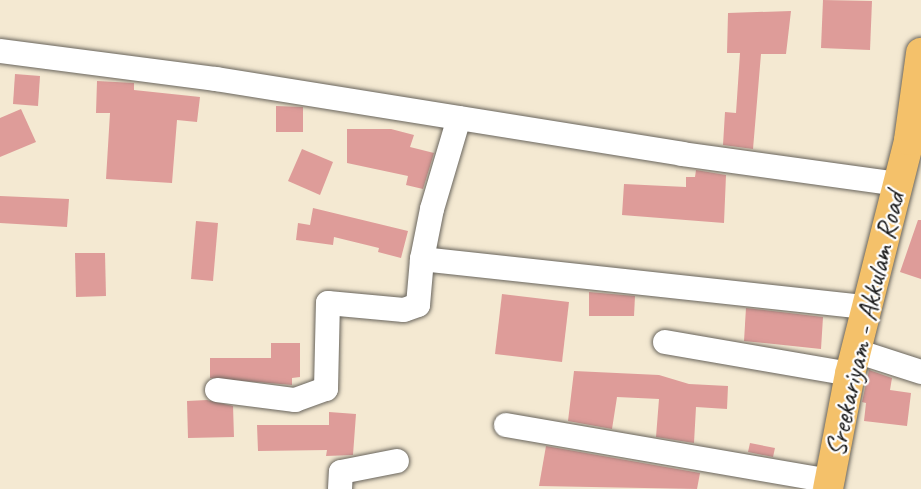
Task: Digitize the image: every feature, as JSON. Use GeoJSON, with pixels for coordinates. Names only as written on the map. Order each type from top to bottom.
{"type":"FeatureCollection","features":[{"type":"Feature","properties":{"kind":"main road","name":"Sreekariyam - Akkulam Road"},"geometry":{"type":"LineString","coordinates":[[829,485],[853,363],[898,184],[915,143],[921,53]]}},
{"type":"Feature","properties":{"kind":"street"},"geometry":{"type":"LineString","coordinates":[[0,51],[216,79],[898,184]]}},
{"type":"Feature","properties":{"kind":"street"},"geometry":{"type":"LineString","coordinates":[[217,390],[295,400],[327,389],[328,303],[413,308],[421,296],[422,259],[459,118]]}},
{"type":"Feature","properties":{"kind":"street"},"geometry":{"type":"LineString","coordinates":[[422,259],[867,308]]}},
{"type":"Feature","properties":{"kind":"street"},"geometry":{"type":"LineString","coordinates":[[665,342],[921,372]]}},
{"type":"Feature","properties":{"kind":"street"},"geometry":{"type":"LineString","coordinates":[[506,424],[829,485]]}},
{"type":"Feature","properties":{"kind":"street"},"geometry":{"type":"LineString","coordinates":[[340,489],[341,472],[397,461]]}},
{"type":"Feature","properties":{"kind":"building"},"geometry":{"type":"Polygon","coordinates":[[[823,0],[872,1],[870,50],[821,48],[823,0]]]}},
{"type":"Feature","properties":{"kind":"building"},"geometry":{"type":"Polygon","coordinates":[[[791,11],[786,54],[761,54],[753,149],[723,145],[725,112],[736,113],[740,53],[727,53],[728,13],[791,11]]]}},
{"type":"Feature","properties":{"kind":"building"},"geometry":{"type":"Polygon","coordinates":[[[15,74],[40,76],[38,106],[13,104],[15,74]]]}},
{"type":"Feature","properties":{"kind":"building"},"geometry":{"type":"Polygon","coordinates":[[[97,81],[134,83],[134,90],[200,97],[197,122],[177,120],[172,183],[106,179],[110,113],[96,113],[97,81]]]}},
{"type":"Feature","properties":{"kind":"building"},"geometry":{"type":"Polygon","coordinates":[[[276,106],[303,107],[303,132],[276,132],[276,106]]]}},
{"type":"Feature","properties":{"kind":"building"},"geometry":{"type":"Polygon","coordinates":[[[21,109],[36,142],[0,157],[0,118],[21,109]]]}},
{"type":"Feature","properties":{"kind":"building"},"geometry":{"type":"Polygon","coordinates":[[[347,129],[391,129],[414,135],[410,147],[434,153],[423,189],[406,185],[408,176],[347,163],[347,129]]]}},
{"type":"Feature","properties":{"kind":"building"},"geometry":{"type":"Polygon","coordinates":[[[302,149],[333,162],[320,195],[288,181],[302,149]]]}},
{"type":"Feature","properties":{"kind":"building"},"geometry":{"type":"Polygon","coordinates":[[[696,170],[726,175],[724,223],[622,215],[624,184],[686,187],[686,177],[695,177],[696,170]]]}},
{"type":"Feature","properties":{"kind":"building"},"geometry":{"type":"Polygon","coordinates":[[[0,196],[69,199],[67,227],[0,223],[0,196]]]}},
{"type":"Feature","properties":{"kind":"building"},"geometry":{"type":"Polygon","coordinates":[[[313,208],[408,231],[401,258],[378,252],[379,248],[334,237],[333,245],[296,240],[298,223],[310,225],[313,208]]]}},
{"type":"Feature","properties":{"kind":"building"},"geometry":{"type":"Polygon","coordinates":[[[918,220],[921,220],[921,279],[900,272],[918,220]]]}},
{"type":"Feature","properties":{"kind":"building"},"geometry":{"type":"Polygon","coordinates":[[[196,221],[218,223],[213,281],[191,279],[196,221]]]}},
{"type":"Feature","properties":{"kind":"building"},"geometry":{"type":"Polygon","coordinates":[[[75,253],[105,253],[106,296],[76,297],[75,253]]]}},
{"type":"Feature","properties":{"kind":"building"},"geometry":{"type":"Polygon","coordinates":[[[589,292],[635,296],[634,316],[589,316],[589,292]]]}},
{"type":"Feature","properties":{"kind":"building"},"geometry":{"type":"Polygon","coordinates":[[[502,294],[569,302],[562,362],[495,354],[502,294]]]}},
{"type":"Feature","properties":{"kind":"building"},"geometry":{"type":"Polygon","coordinates":[[[746,308],[823,317],[821,349],[744,341],[746,308]]]}},
{"type":"Feature","properties":{"kind":"building"},"geometry":{"type":"Polygon","coordinates":[[[271,343],[300,343],[300,377],[292,378],[292,385],[210,378],[210,358],[271,358],[271,343]]]}},
{"type":"Feature","properties":{"kind":"building"},"geometry":{"type":"Polygon","coordinates":[[[869,370],[892,378],[890,390],[911,393],[907,426],[864,421],[866,403],[862,402],[869,370]]]}},
{"type":"Feature","properties":{"kind":"building"},"geometry":{"type":"Polygon","coordinates":[[[574,371],[659,375],[689,384],[728,386],[727,409],[696,407],[694,443],[656,437],[659,399],[617,397],[612,429],[568,421],[574,371]]]}},
{"type":"Feature","properties":{"kind":"building"},"geometry":{"type":"Polygon","coordinates":[[[207,400],[233,406],[234,437],[188,438],[187,401],[207,400]]]}},
{"type":"Feature","properties":{"kind":"building"},"geometry":{"type":"Polygon","coordinates":[[[329,412],[356,414],[353,455],[326,456],[327,450],[258,451],[257,425],[329,425],[329,412]]]}},
{"type":"Feature","properties":{"kind":"building"},"geometry":{"type":"Polygon","coordinates":[[[750,443],[775,448],[773,457],[748,452],[750,443]]]}},
{"type":"Feature","properties":{"kind":"building"},"geometry":{"type":"Polygon","coordinates":[[[546,446],[700,473],[697,489],[539,486],[546,446]]]}}]}
